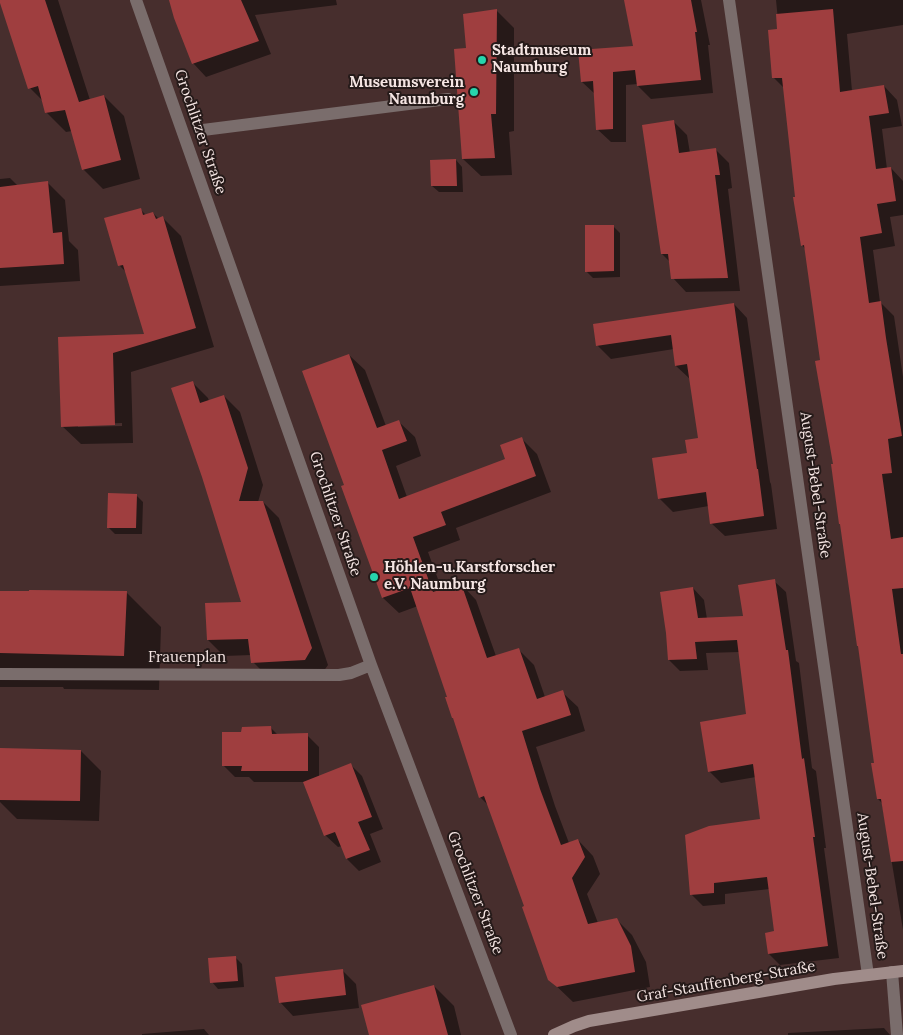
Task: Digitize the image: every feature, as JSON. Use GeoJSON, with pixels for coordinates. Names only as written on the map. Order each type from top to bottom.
{"type":"FeatureCollection","features":[{"type":"Feature","properties":{"kind":"main road","name":"Graf-Stauffenberg-Straße"},"geometry":{"type":"LineString","coordinates":[[555,1034],[589,1022],[825,981],[898,971]]}},
{"type":"Feature","properties":{"kind":"street","name":"Grochlitzer Straße"},"geometry":{"type":"LineString","coordinates":[[136,0],[371,665],[511,1035]]}},
{"type":"Feature","properties":{"kind":"street","name":"August-Bebel-Straße"},"geometry":{"type":"LineString","coordinates":[[728,0],[868,975]]}},
{"type":"Feature","properties":{"kind":"street"},"geometry":{"type":"LineString","coordinates":[[203,130],[448,99]]}},
{"type":"Feature","properties":{"kind":"street","name":"Frauenplan"},"geometry":{"type":"LineString","coordinates":[[0,674],[339,675],[371,665]]}},
{"type":"Feature","properties":{"kind":"street"},"geometry":{"type":"LineString","coordinates":[[897,1035],[898,971]]}},
{"type":"Feature","properties":{"kind":"building"},"geometry":{"type":"Polygon","coordinates":[[[0,0],[45,0],[79,102],[104,95],[121,160],[82,170],[65,110],[45,113],[38,86],[28,89],[0,0]]]}},
{"type":"Feature","properties":{"kind":"building"},"geometry":{"type":"Polygon","coordinates":[[[169,0],[241,0],[259,41],[192,64],[169,0]]]}},
{"type":"Feature","properties":{"kind":"building"},"geometry":{"type":"Polygon","coordinates":[[[624,0],[691,0],[697,32],[695,32],[701,80],[637,86],[635,70],[613,72],[613,129],[596,130],[593,81],[581,82],[578,50],[633,46],[624,0]]]}},
{"type":"Feature","properties":{"kind":"building"},"geometry":{"type":"Polygon","coordinates":[[[497,9],[496,114],[491,114],[495,158],[462,159],[454,49],[466,48],[463,14],[497,9]]]}},
{"type":"Feature","properties":{"kind":"building"},"geometry":{"type":"Polygon","coordinates":[[[833,9],[840,92],[884,85],[889,113],[869,116],[876,169],[891,167],[896,201],[877,204],[882,233],[860,237],[869,303],[881,301],[902,436],[888,439],[892,473],[882,474],[891,539],[903,537],[903,588],[892,589],[901,654],[903,654],[903,861],[891,862],[881,799],[877,799],[871,763],[874,763],[839,524],[831,464],[833,464],[815,361],[820,360],[804,245],[801,246],[793,197],[795,197],[782,78],[772,78],[768,30],[777,29],[776,14],[833,9]]]}},
{"type":"Feature","properties":{"kind":"building"},"geometry":{"type":"Polygon","coordinates":[[[674,120],[679,153],[716,148],[720,175],[715,175],[728,278],[671,279],[668,254],[661,254],[642,125],[674,120]]]}},
{"type":"Feature","properties":{"kind":"building"},"geometry":{"type":"Polygon","coordinates":[[[456,159],[457,186],[431,186],[430,160],[456,159]]]}},
{"type":"Feature","properties":{"kind":"building"},"geometry":{"type":"Polygon","coordinates":[[[48,181],[53,233],[62,232],[64,264],[0,268],[0,187],[48,181]]]}},
{"type":"Feature","properties":{"kind":"building"},"geometry":{"type":"Polygon","coordinates":[[[141,208],[143,215],[153,212],[156,219],[163,216],[196,328],[113,353],[115,425],[61,427],[58,337],[144,334],[123,265],[118,266],[104,218],[141,208]]]}},
{"type":"Feature","properties":{"kind":"building"},"geometry":{"type":"Polygon","coordinates":[[[585,225],[614,225],[614,271],[585,272],[585,225]]]}},
{"type":"Feature","properties":{"kind":"building"},"geometry":{"type":"Polygon","coordinates":[[[734,303],[764,516],[710,524],[706,492],[658,499],[652,458],[687,453],[685,440],[698,438],[687,364],[675,366],[671,335],[596,346],[593,324],[734,303]]]}},
{"type":"Feature","properties":{"kind":"building"},"geometry":{"type":"Polygon","coordinates":[[[349,354],[377,428],[399,420],[407,441],[382,450],[399,499],[505,459],[500,445],[522,437],[536,476],[441,512],[446,525],[413,537],[433,592],[461,583],[487,658],[519,648],[537,699],[563,690],[571,715],[522,731],[540,789],[561,845],[578,839],[585,857],[572,878],[588,924],[617,918],[631,946],[635,972],[557,987],[548,980],[522,907],[524,906],[484,796],[479,798],[410,588],[382,598],[341,486],[344,485],[302,371],[349,354]]]}},
{"type":"Feature","properties":{"kind":"building"},"geometry":{"type":"Polygon","coordinates":[[[193,381],[200,403],[224,395],[248,468],[239,501],[263,501],[312,648],[305,660],[251,663],[248,639],[207,640],[205,603],[241,602],[202,477],[171,388],[193,381]]]}},
{"type":"Feature","properties":{"kind":"building"},"geometry":{"type":"Polygon","coordinates":[[[108,493],[137,494],[136,528],[107,528],[108,493]]]}},
{"type":"Feature","properties":{"kind":"building"},"geometry":{"type":"Polygon","coordinates":[[[775,579],[786,650],[788,650],[802,759],[804,758],[828,946],[768,954],[765,933],[774,931],[767,877],[714,883],[714,893],[690,895],[685,835],[709,826],[760,819],[753,764],[708,772],[700,722],[746,714],[737,640],[695,642],[697,659],[668,660],[660,592],[693,587],[698,618],[743,616],[738,585],[775,579]]]}},
{"type":"Feature","properties":{"kind":"building"},"geometry":{"type":"Polygon","coordinates":[[[0,591],[127,591],[124,656],[0,653],[0,591]]]}},
{"type":"Feature","properties":{"kind":"building"},"geometry":{"type":"Polygon","coordinates":[[[271,726],[272,734],[308,733],[308,771],[241,771],[242,766],[222,766],[222,732],[241,732],[242,727],[271,726]]]}},
{"type":"Feature","properties":{"kind":"building"},"geometry":{"type":"Polygon","coordinates":[[[0,748],[81,750],[80,801],[0,800],[0,748]]]}},
{"type":"Feature","properties":{"kind":"building"},"geometry":{"type":"Polygon","coordinates":[[[351,763],[372,817],[358,822],[370,850],[346,859],[335,832],[324,836],[303,782],[351,763]]]}},
{"type":"Feature","properties":{"kind":"building"},"geometry":{"type":"Polygon","coordinates":[[[236,956],[238,981],[210,983],[208,958],[236,956]]]}},
{"type":"Feature","properties":{"kind":"building"},"geometry":{"type":"Polygon","coordinates":[[[343,969],[346,995],[279,1003],[275,977],[343,969]]]}},
{"type":"Feature","properties":{"kind":"building"},"geometry":{"type":"Polygon","coordinates":[[[434,985],[448,1035],[369,1035],[361,1005],[434,985]]]}},
{"type":"Feature","properties":{"kind":"place","name":"Stadtmuseum Naumburg"},"geometry":{"type":"Point","coordinates":[482,60]}},
{"type":"Feature","properties":{"kind":"place","name":"Museumsverein Naumburg"},"geometry":{"type":"Point","coordinates":[474,92]}},
{"type":"Feature","properties":{"kind":"place","name":"Höhlen-u.Karstforscher e.V. Naumburg"},"geometry":{"type":"Point","coordinates":[374,577]}}]}
